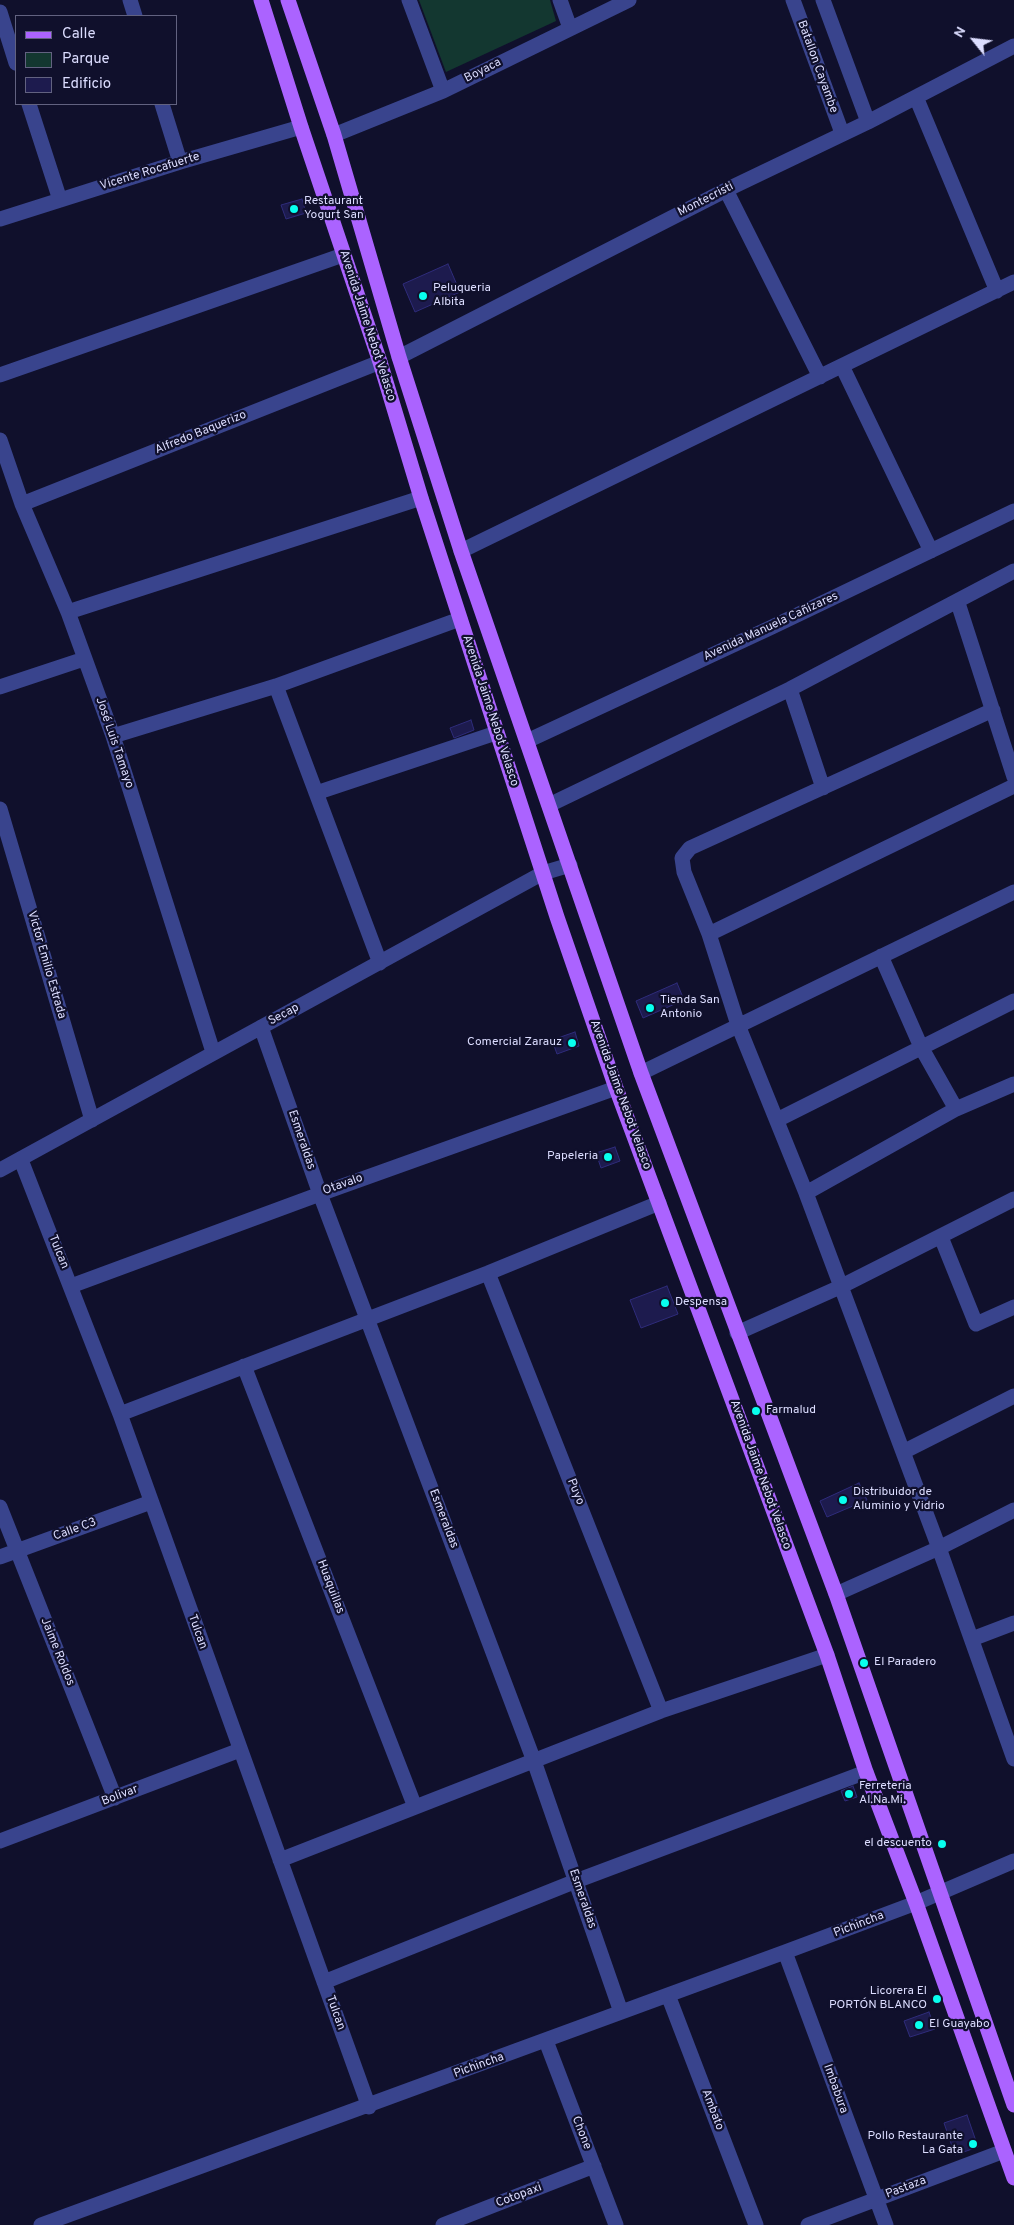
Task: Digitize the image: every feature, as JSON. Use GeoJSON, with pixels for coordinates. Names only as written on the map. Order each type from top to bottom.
{"type":"FeatureCollection","features":[{"type":"Feature","properties":{"kind":"main road","name":"Avenida Jaime Nebot Velasco"},"geometry":{"type":"LineString","coordinates":[[261,0],[343,255],[380,362],[496,733],[616,1088],[827,1655],[866,1772],[916,1903],[1014,2178]]}},
{"type":"Feature","properties":{"kind":"main road","name":"Avenida Jaime Nebot Velasco"},"geometry":{"type":"LineString","coordinates":[[288,0],[334,135],[399,357],[461,551],[528,740],[641,1072],[836,1594],[1014,2105]]}},
{"type":"Feature","properties":{"kind":"main road"},"geometry":{"type":"LineString","coordinates":[[511,775],[535,765]]}},
{"type":"Feature","properties":{"kind":"street"},"geometry":{"type":"LineString","coordinates":[[130,0],[135,15]]}},
{"type":"Feature","properties":{"kind":"street"},"geometry":{"type":"LineString","coordinates":[[409,0],[443,91]]}},
{"type":"Feature","properties":{"kind":"street"},"geometry":{"type":"LineString","coordinates":[[560,0],[570,28]]}},
{"type":"Feature","properties":{"kind":"street","name":"Boyaca"},"geometry":{"type":"LineString","coordinates":[[334,135],[443,91],[628,0]]}},
{"type":"Feature","properties":{"kind":"street","name":"Batallon Cayambe"},"geometry":{"type":"LineString","coordinates":[[793,0],[842,134]]}},
{"type":"Feature","properties":{"kind":"street"},"geometry":{"type":"LineString","coordinates":[[823,0],[868,122]]}},
{"type":"Feature","properties":{"kind":"street"},"geometry":{"type":"LineString","coordinates":[[0,12],[15,60]]}},
{"type":"Feature","properties":{"kind":"street","name":"Montecristi"},"geometry":{"type":"LineString","coordinates":[[399,357],[726,190],[916,98],[1014,46]]}},
{"type":"Feature","properties":{"kind":"street"},"geometry":{"type":"LineString","coordinates":[[916,98],[997,291]]}},
{"type":"Feature","properties":{"kind":"street"},"geometry":{"type":"LineString","coordinates":[[29,105],[60,200]]}},
{"type":"Feature","properties":{"kind":"street"},"geometry":{"type":"LineString","coordinates":[[162,105],[180,162]]}},
{"type":"Feature","properties":{"kind":"street","name":"Vicente Rocafuerte"},"geometry":{"type":"LineString","coordinates":[[0,219],[180,162],[301,127]]}},
{"type":"Feature","properties":{"kind":"street"},"geometry":{"type":"LineString","coordinates":[[726,190],[820,376]]}},
{"type":"Feature","properties":{"kind":"street"},"geometry":{"type":"LineString","coordinates":[[0,375],[343,255]]}},
{"type":"Feature","properties":{"kind":"street"},"geometry":{"type":"LineString","coordinates":[[461,551],[1014,282]]}},
{"type":"Feature","properties":{"kind":"street","name":"Alfredo Baquerizo"},"geometry":{"type":"LineString","coordinates":[[22,504],[380,362]]}},
{"type":"Feature","properties":{"kind":"street"},"geometry":{"type":"LineString","coordinates":[[842,366],[931,551]]}},
{"type":"Feature","properties":{"kind":"street","name":"José Luis Tamayo"},"geometry":{"type":"LineString","coordinates":[[0,440],[22,504],[68,612],[112,736],[213,1052]]}},
{"type":"Feature","properties":{"kind":"street"},"geometry":{"type":"LineString","coordinates":[[68,612],[421,498]]}},
{"type":"Feature","properties":{"kind":"street","name":"Avenida Manuela Cañizares"},"geometry":{"type":"LineString","coordinates":[[528,740],[1014,511]]}},
{"type":"Feature","properties":{"kind":"street"},"geometry":{"type":"LineString","coordinates":[[549,805],[790,689],[1014,571]]}},
{"type":"Feature","properties":{"kind":"street"},"geometry":{"type":"LineString","coordinates":[[958,602],[1014,777]]}},
{"type":"Feature","properties":{"kind":"street"},"geometry":{"type":"LineString","coordinates":[[112,736],[276,686],[460,619]]}},
{"type":"Feature","properties":{"kind":"street"},"geometry":{"type":"LineString","coordinates":[[0,687],[84,659]]}},
{"type":"Feature","properties":{"kind":"street"},"geometry":{"type":"LineString","coordinates":[[276,686],[380,963]]}},
{"type":"Feature","properties":{"kind":"street"},"geometry":{"type":"LineString","coordinates":[[790,689],[823,788]]}},
{"type":"Feature","properties":{"kind":"street"},"geometry":{"type":"LineString","coordinates":[[993,710],[690,848],[682,858],[684,872],[710,934],[738,1024],[806,1193],[1011,1739],[1014,1759]]}},
{"type":"Feature","properties":{"kind":"street"},"geometry":{"type":"LineString","coordinates":[[316,792],[496,733]]}},
{"type":"Feature","properties":{"kind":"street"},"geometry":{"type":"LineString","coordinates":[[710,934],[1014,786]]}},
{"type":"Feature","properties":{"kind":"street","name":"Victor Emilio Estrada"},"geometry":{"type":"LineString","coordinates":[[0,809],[92,1120]]}},
{"type":"Feature","properties":{"kind":"street","name":"Secap"},"geometry":{"type":"LineString","coordinates":[[0,1170],[543,873],[570,865]]}},
{"type":"Feature","properties":{"kind":"street"},"geometry":{"type":"LineString","coordinates":[[641,1072],[1014,892]]}},
{"type":"Feature","properties":{"kind":"street"},"geometry":{"type":"LineString","coordinates":[[881,956],[921,1047],[956,1109]]}},
{"type":"Feature","properties":{"kind":"street"},"geometry":{"type":"LineString","coordinates":[[777,1120],[1014,1001]]}},
{"type":"Feature","properties":{"kind":"street","name":"Esmeraldas"},"geometry":{"type":"LineString","coordinates":[[261,1027],[320,1194],[534,1761],[621,2012]]}},
{"type":"Feature","properties":{"kind":"street"},"geometry":{"type":"LineString","coordinates":[[806,1193],[956,1109],[1014,1084]]}},
{"type":"Feature","properties":{"kind":"street","name":"Otavalo"},"geometry":{"type":"LineString","coordinates":[[71,1286],[616,1088]]}},
{"type":"Feature","properties":{"kind":"street","name":"Tulcan"},"geometry":{"type":"LineString","coordinates":[[21,1160],[120,1414],[368,2106]]}},
{"type":"Feature","properties":{"kind":"street"},"geometry":{"type":"LineString","coordinates":[[737,1333],[840,1287],[1014,1199]]}},
{"type":"Feature","properties":{"kind":"street"},"geometry":{"type":"LineString","coordinates":[[120,1414],[369,1320],[660,1203]]}},
{"type":"Feature","properties":{"kind":"street"},"geometry":{"type":"LineString","coordinates":[[941,1237],[976,1324],[1014,1307]]}},
{"type":"Feature","properties":{"kind":"street","name":"Puyo"},"geometry":{"type":"LineString","coordinates":[[488,1273],[661,1711]]}},
{"type":"Feature","properties":{"kind":"street","name":"Huaquillas"},"geometry":{"type":"LineString","coordinates":[[244,1366],[415,1807]]}},
{"type":"Feature","properties":{"kind":"street"},"geometry":{"type":"LineString","coordinates":[[903,1452],[1014,1396]]}},
{"type":"Feature","properties":{"kind":"street","name":"Calle C3"},"geometry":{"type":"LineString","coordinates":[[0,1557],[150,1502]]}},
{"type":"Feature","properties":{"kind":"street","name":"Jaime Roldos"},"geometry":{"type":"LineString","coordinates":[[0,1507],[115,1798]]}},
{"type":"Feature","properties":{"kind":"street"},"geometry":{"type":"LineString","coordinates":[[836,1594],[939,1548],[1014,1510]]}},
{"type":"Feature","properties":{"kind":"street"},"geometry":{"type":"LineString","coordinates":[[972,1639],[1014,1623]]}},
{"type":"Feature","properties":{"kind":"street"},"geometry":{"type":"LineString","coordinates":[[280,1860],[661,1711],[827,1655]]}},
{"type":"Feature","properties":{"kind":"street","name":"Bolivar"},"geometry":{"type":"LineString","coordinates":[[0,1841],[240,1750]]}},
{"type":"Feature","properties":{"kind":"street"},"geometry":{"type":"LineString","coordinates":[[324,1982],[576,1881],[866,1772]]}},
{"type":"Feature","properties":{"kind":"street","name":"Pichincha"},"geometry":{"type":"LineString","coordinates":[[41,2225],[546,2041],[916,1903],[1014,1861]]}},
{"type":"Feature","properties":{"kind":"street","name":"Imbabura"},"geometry":{"type":"LineString","coordinates":[[785,1952],[886,2225]]}},
{"type":"Feature","properties":{"kind":"street","name":"Ambato"},"geometry":{"type":"LineString","coordinates":[[668,1995],[756,2225]]}},
{"type":"Feature","properties":{"kind":"street","name":"Chone"},"geometry":{"type":"LineString","coordinates":[[546,2041],[616,2225]]}},
{"type":"Feature","properties":{"kind":"street","name":"Pastaza"},"geometry":{"type":"LineString","coordinates":[[808,2225],[1004,2151]]}},
{"type":"Feature","properties":{"kind":"street","name":"Cotopaxi"},"geometry":{"type":"LineString","coordinates":[[443,2225],[594,2166]]}},
{"type":"Feature","properties":{"kind":"green space"},"geometry":{"type":"Polygon","coordinates":[[[419,0],[550,0],[556,21],[446,72],[419,0]]]}},
{"type":"Feature","properties":{"kind":"building","name":"Restaurant Yogurt San"},"geometry":{"type":"Polygon","coordinates":[[[302,199],[306,213],[286,219],[281,205],[302,199]]]}},
{"type":"Feature","properties":{"kind":"building"},"geometry":{"type":"Polygon","coordinates":[[[448,264],[460,292],[415,312],[403,284],[448,264]]]}},
{"type":"Feature","properties":{"kind":"building"},"geometry":{"type":"Polygon","coordinates":[[[471,720],[474,730],[454,738],[450,728],[471,720]]]}},
{"type":"Feature","properties":{"kind":"building"},"geometry":{"type":"Polygon","coordinates":[[[677,983],[684,1000],[643,1018],[636,1001],[677,983]]]}},
{"type":"Feature","properties":{"kind":"building"},"geometry":{"type":"Polygon","coordinates":[[[575,1032],[579,1046],[557,1054],[552,1040],[575,1032]]]}},
{"type":"Feature","properties":{"kind":"building","name":"Papeleria"},"geometry":{"type":"Polygon","coordinates":[[[615,1147],[620,1161],[601,1168],[596,1153],[615,1147]]]}},
{"type":"Feature","properties":{"kind":"building"},"geometry":{"type":"Polygon","coordinates":[[[667,1286],[678,1314],[641,1328],[630,1300],[667,1286]]]}},
{"type":"Feature","properties":{"kind":"building","name":"Distribuidor de Aluminio y Vidrio"},"geometry":{"type":"Polygon","coordinates":[[[859,1483],[867,1500],[827,1517],[820,1501],[859,1483]]]}},
{"type":"Feature","properties":{"kind":"building","name":"Ferreteria Al.Na.Mi."},"geometry":{"type":"Polygon","coordinates":[[[853,1786],[857,1797],[845,1801],[841,1791],[853,1786]]]}},
{"type":"Feature","properties":{"kind":"building","name":"El Guayabo"},"geometry":{"type":"Polygon","coordinates":[[[929,2012],[935,2029],[910,2037],[904,2021],[929,2012]]]}},
{"type":"Feature","properties":{"kind":"building"},"geometry":{"type":"Polygon","coordinates":[[[967,2115],[978,2147],[955,2155],[944,2123],[967,2115]]]}},
{"type":"Feature","properties":{"kind":"place","name":"Restaurant Yogurt San"},"geometry":{"type":"Point","coordinates":[294,209]}},
{"type":"Feature","properties":{"kind":"place","name":"Peluqueria Albita"},"geometry":{"type":"Point","coordinates":[423,296]}},
{"type":"Feature","properties":{"kind":"place","name":"Tienda San Antonio"},"geometry":{"type":"Point","coordinates":[650,1008]}},
{"type":"Feature","properties":{"kind":"place","name":"Comercial Zarauz"},"geometry":{"type":"Point","coordinates":[572,1043]}},
{"type":"Feature","properties":{"kind":"place","name":"Papeleria"},"geometry":{"type":"Point","coordinates":[608,1157]}},
{"type":"Feature","properties":{"kind":"place","name":"Despensa"},"geometry":{"type":"Point","coordinates":[665,1303]}},
{"type":"Feature","properties":{"kind":"place","name":"Farmalud"},"geometry":{"type":"Point","coordinates":[756,1411]}},
{"type":"Feature","properties":{"kind":"place","name":"Distribuidor de Aluminio y Vidrio"},"geometry":{"type":"Point","coordinates":[843,1500]}},
{"type":"Feature","properties":{"kind":"place","name":"El Paradero"},"geometry":{"type":"Point","coordinates":[864,1663]}},
{"type":"Feature","properties":{"kind":"place","name":"Ferreteria Al.Na.Mi."},"geometry":{"type":"Point","coordinates":[849,1794]}},
{"type":"Feature","properties":{"kind":"place","name":"el descuento"},"geometry":{"type":"Point","coordinates":[942,1844]}},
{"type":"Feature","properties":{"kind":"place","name":"Licorera El PORTÓN BLANCO"},"geometry":{"type":"Point","coordinates":[937,1999]}},
{"type":"Feature","properties":{"kind":"place","name":"El Guayabo"},"geometry":{"type":"Point","coordinates":[919,2025]}},
{"type":"Feature","properties":{"kind":"place","name":"Pollo Restaurante La Gata"},"geometry":{"type":"Point","coordinates":[973,2144]}}]}
